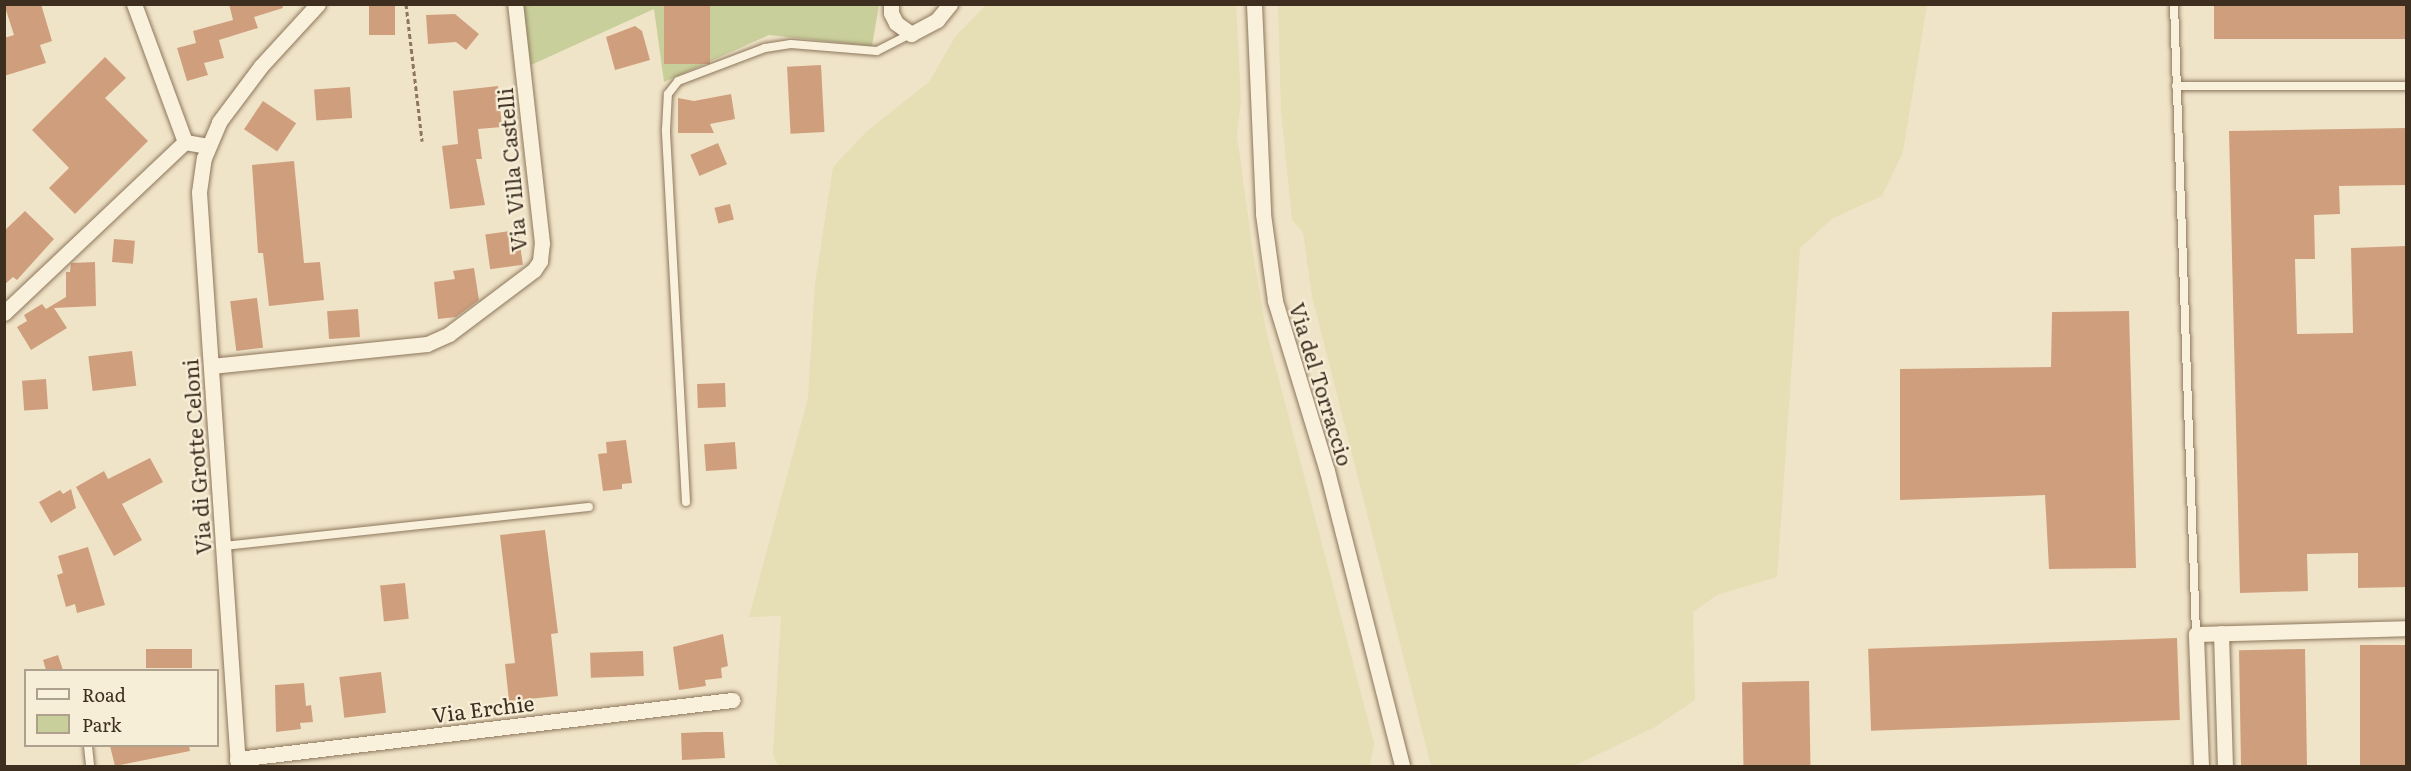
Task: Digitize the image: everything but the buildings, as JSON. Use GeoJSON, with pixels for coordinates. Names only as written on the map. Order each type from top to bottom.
{"type":"FeatureCollection","features":[{"type":"Feature","properties":{"kind":"street"},"geometry":{"type":"LineString","coordinates":[[134,4],[185,142]]}},
{"type":"Feature","properties":{"kind":"street","name":"Via di Grotte Celoni"},"geometry":{"type":"LineString","coordinates":[[238,763],[199,208],[208,146],[234,99],[318,4]]}},
{"type":"Feature","properties":{"kind":"street","name":"Via Villa Castelli"},"geometry":{"type":"LineString","coordinates":[[211,366],[427,344],[449,334],[534,270],[540,261],[542,243],[515,4]]}},
{"type":"Feature","properties":{"kind":"street"},"geometry":{"type":"LineString","coordinates":[[891,4],[896,23],[911,34],[937,20],[950,4]]}},
{"type":"Feature","properties":{"kind":"street","name":"Via del Torraccio"},"geometry":{"type":"LineString","coordinates":[[1254,4],[1263,214],[1275,301],[1327,471],[1402,766]]}},
{"type":"Feature","properties":{"kind":"street"},"geometry":{"type":"LineString","coordinates":[[185,142],[208,146]]}},
{"type":"Feature","properties":{"kind":"street"},"geometry":{"type":"LineString","coordinates":[[4,313],[185,142]]}},
{"type":"Feature","properties":{"kind":"street"},"geometry":{"type":"LineString","coordinates":[[2201,766],[2196,634],[2406,628]]}},
{"type":"Feature","properties":{"kind":"street"},"geometry":{"type":"LineString","coordinates":[[2221,633],[2225,766]]}},
{"type":"Feature","properties":{"kind":"street","name":"Via Erchie"},"geometry":{"type":"LineString","coordinates":[[238,763],[734,700]]}},
{"type":"Feature","properties":{"kind":"lane"},"geometry":{"type":"LineString","coordinates":[[2174,4],[2196,634]]}},
{"type":"Feature","properties":{"kind":"lane"},"geometry":{"type":"LineString","coordinates":[[686,502],[666,130],[668,94],[678,81],[765,48],[790,44],[877,51],[911,34]]}},
{"type":"Feature","properties":{"kind":"lane"},"geometry":{"type":"LineString","coordinates":[[2176,86],[2406,86]]}},
{"type":"Feature","properties":{"kind":"lane"},"geometry":{"type":"LineString","coordinates":[[223,546],[589,507]]}},
{"type":"Feature","properties":{"kind":"lane"},"geometry":{"type":"LineString","coordinates":[[88,747],[90,766]]}},
{"type":"Feature","properties":{"kind":"path"},"geometry":{"type":"LineString","coordinates":[[406,4],[422,141]]}},
{"type":"Feature","properties":{"kind":"shaded area"},"geometry":{"type":"Polygon","coordinates":[[[986,5],[1236,5],[1241,101],[1237,135],[1266,330],[1374,743],[1370,766],[778,766],[773,755],[781,616],[749,617],[808,398],[815,284],[833,167],[867,131],[929,82],[955,37],[986,5]]]}},
{"type":"Feature","properties":{"kind":"shaded area"},"geometry":{"type":"Polygon","coordinates":[[[1278,5],[1927,5],[1903,152],[1882,196],[1833,218],[1800,248],[1777,577],[1717,595],[1693,612],[1695,700],[1655,727],[1574,766],[1431,766],[1312,296],[1303,232],[1292,220],[1281,111],[1278,5]]]}},
{"type":"Feature","properties":{"kind":"green space"},"geometry":{"type":"Polygon","coordinates":[[[522,5],[879,5],[872,46],[769,35],[664,82],[654,9],[531,65],[522,5]]]}}]}
